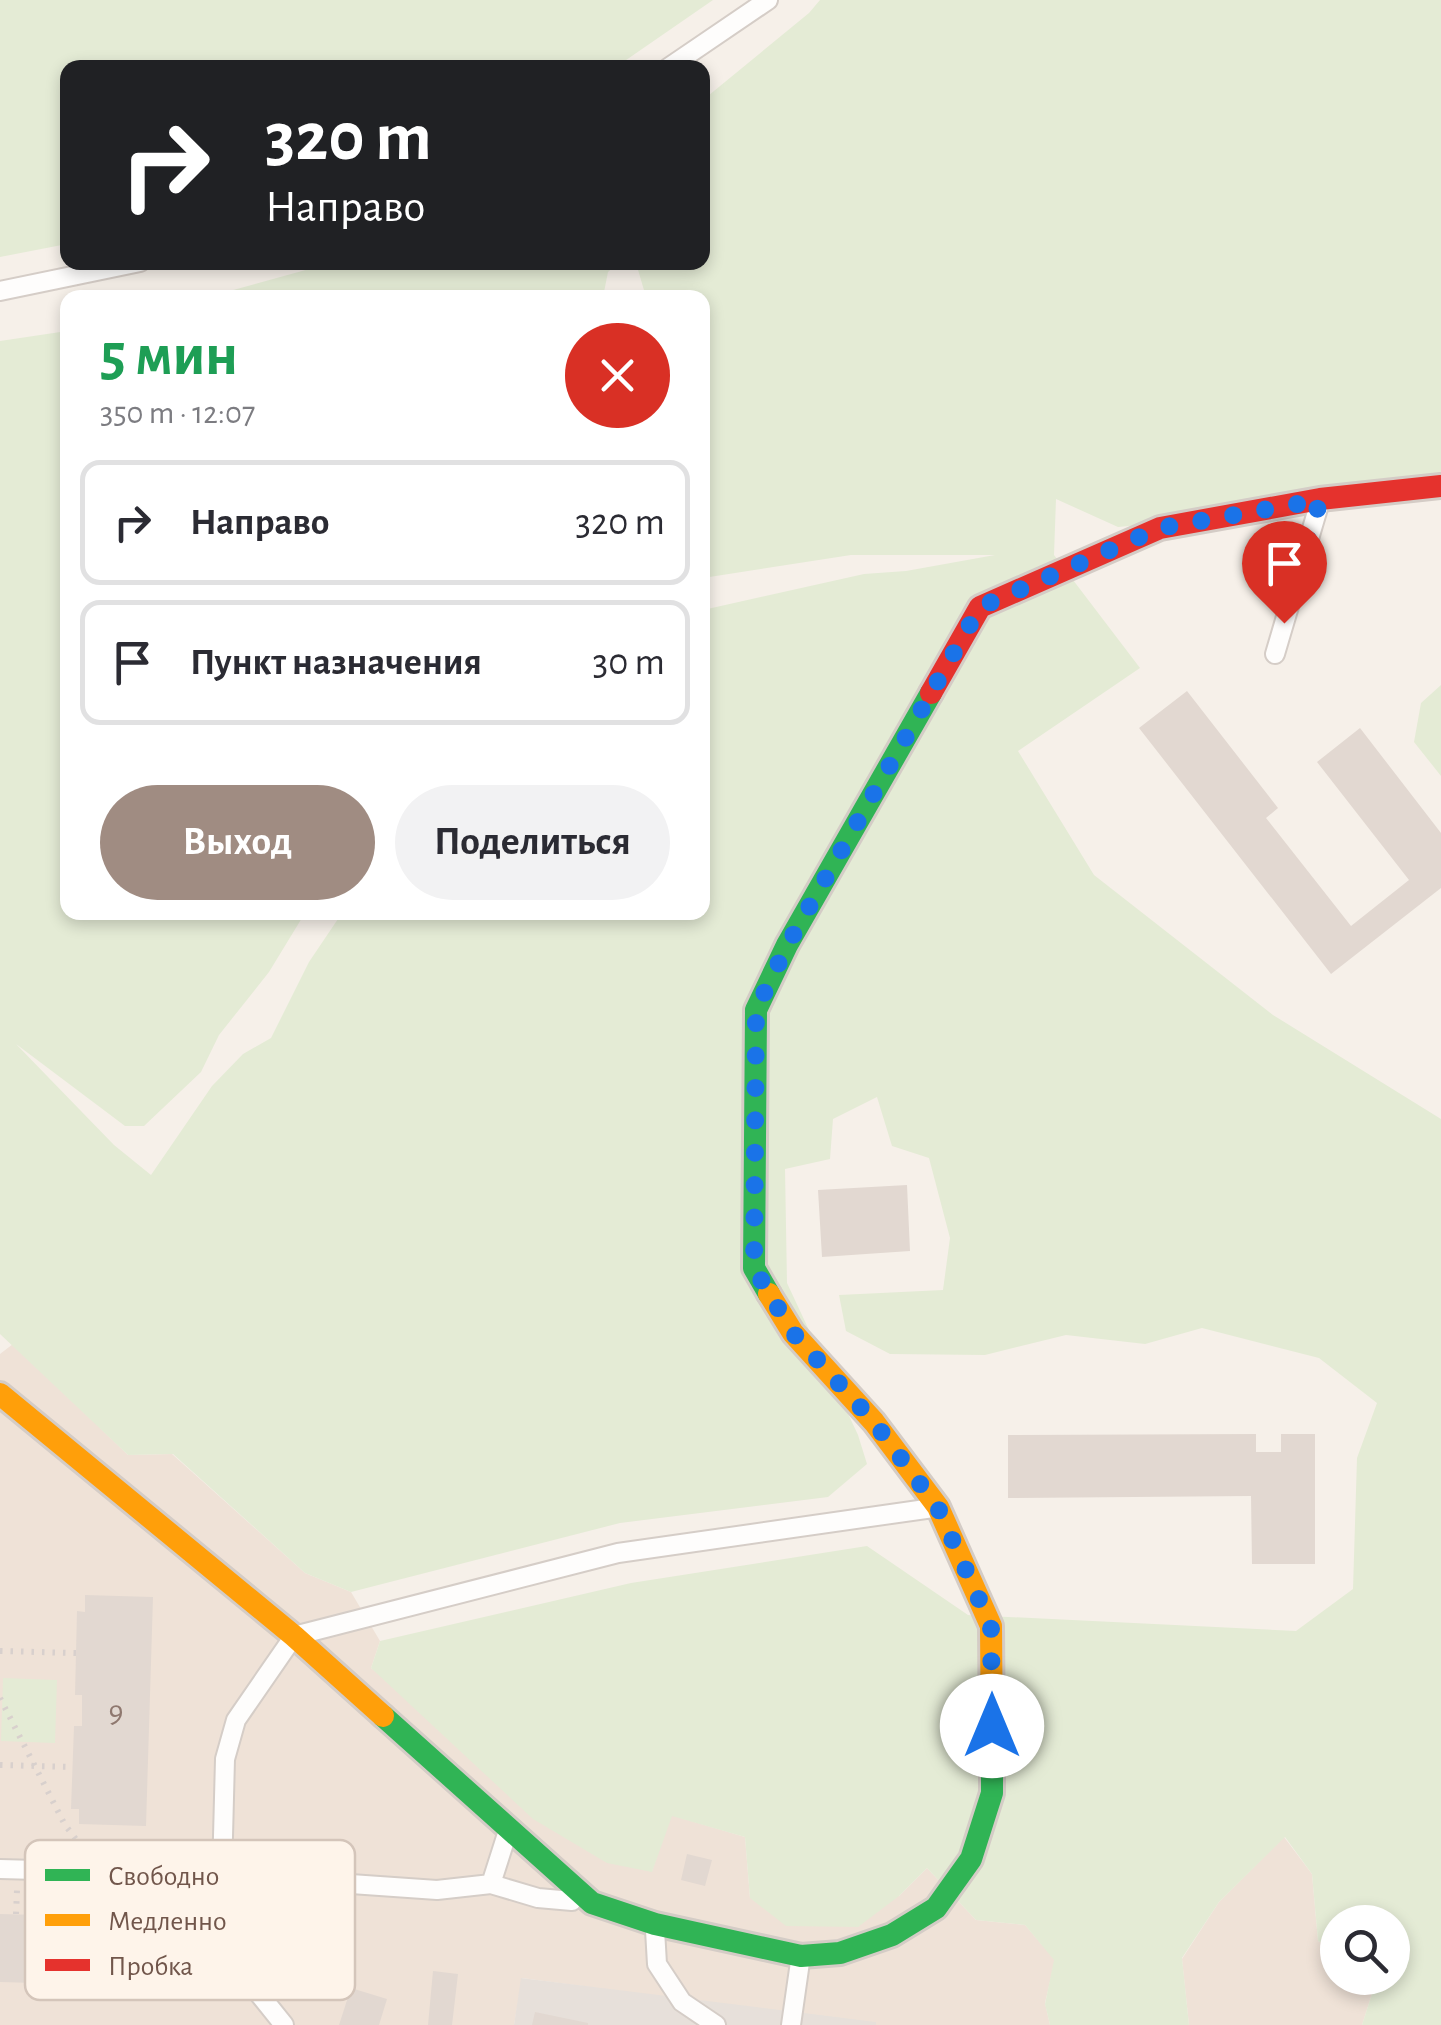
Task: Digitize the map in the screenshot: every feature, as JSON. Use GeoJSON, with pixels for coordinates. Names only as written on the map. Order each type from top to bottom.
{"type":"FeatureCollection","features":[{"type":"Feature","properties":{"kind":"street"},"geometry":{"type":"LineString","coordinates":[[0,1394],[294,1636],[592,1903],[654,1924],[801,1956],[840,1953],[892,1934],[936,1908],[971,1860],[992,1793],[991,1626],[938,1508],[874,1422],[793,1333],[754,1268],[756,1010],[787,946],[980,607],[1160,528],[1320,500],[1441,486]]}},
{"type":"Feature","properties":{"kind":"lane"},"geometry":{"type":"LineString","coordinates":[[680,60],[768,0]]}},
{"type":"Feature","properties":{"kind":"lane"},"geometry":{"type":"LineString","coordinates":[[0,291],[101,270]]}},
{"type":"Feature","properties":{"kind":"lane"},"geometry":{"type":"LineString","coordinates":[[1275,654],[1320,500]]}},
{"type":"Feature","properties":{"kind":"lane"},"geometry":{"type":"LineString","coordinates":[[223,1840],[225,1760],[236,1720],[294,1636],[618,1553],[938,1508]]}},
{"type":"Feature","properties":{"kind":"lane"},"geometry":{"type":"LineString","coordinates":[[491,1884],[509,1828]]}},
{"type":"Feature","properties":{"kind":"lane"},"geometry":{"type":"LineString","coordinates":[[0,1869],[25,1870]]}},
{"type":"Feature","properties":{"kind":"lane"},"geometry":{"type":"LineString","coordinates":[[355,1884],[437,1890],[491,1884],[538,1898],[592,1903]]}},
{"type":"Feature","properties":{"kind":"lane"},"geometry":{"type":"LineString","coordinates":[[654,1924],[657,1964],[682,2002],[716,2025]]}},
{"type":"Feature","properties":{"kind":"lane"},"geometry":{"type":"LineString","coordinates":[[792,2025],[801,1956]]}},
{"type":"Feature","properties":{"kind":"lane"},"geometry":{"type":"LineString","coordinates":[[264,2000],[284,2025]]}},
{"type":"Feature","properties":{"kind":"path"},"geometry":{"type":"LineString","coordinates":[[0,1651],[76,1654]]}},
{"type":"Feature","properties":{"kind":"path"},"geometry":{"type":"LineString","coordinates":[[0,1698],[65,1825],[77,1840]]}},
{"type":"Feature","properties":{"kind":"path"},"geometry":{"type":"LineString","coordinates":[[0,1765],[73,1767]]}},
{"type":"Feature","properties":{"kind":"path"},"geometry":{"type":"LineString","coordinates":[[16,1914],[17,1891]]}},
{"type":"Feature","properties":{"kind":"shaded area"},"geometry":{"type":"Polygon","coordinates":[[[13,1344],[128,1455],[172,1454],[305,1573],[351,1592],[380,1641],[371,1668],[652,1871],[671,1815],[745,1837],[750,1898],[899,1896],[927,1868],[976,1920],[1025,1925],[1055,1960],[1045,2003],[1050,2025],[876,2025],[522,1978],[514,2025],[0,2025],[0,1354],[13,1344]]]}},
{"type":"Feature","properties":{"kind":"shaded area"},"geometry":{"type":"Polygon","coordinates":[[[1284,1837],[1312,1874],[1320,1942],[1320,1995],[1372,1995],[1362,2025],[1189,2025],[1182,1959],[1219,1902],[1284,1837]]]}},
{"type":"Feature","properties":{"kind":"shaded area"},"geometry":{"type":"Polygon","coordinates":[[[521,1978],[876,2022],[876,2025],[514,2025],[521,1978]]]}},
{"type":"Feature","properties":{"kind":"green space"},"geometry":{"type":"Polygon","coordinates":[[[0,0],[713,0],[626,60],[60,60],[60,245],[0,257],[0,0]]]}},
{"type":"Feature","properties":{"kind":"green space"},"geometry":{"type":"Polygon","coordinates":[[[820,0],[1441,0],[1441,498],[1118,527],[1056,499],[1054,555],[1140,668],[1018,751],[1094,875],[1273,1015],[1441,1119],[1441,2025],[1362,2025],[1372,1995],[1410,1995],[1410,1905],[1320,1905],[1318,1941],[1312,1874],[1285,1837],[1219,1902],[1182,1958],[1189,2025],[1050,2025],[1045,2004],[1054,1960],[1025,1925],[976,1920],[927,1868],[899,1896],[858,1927],[786,1926],[750,1898],[745,1837],[672,1816],[652,1872],[607,1863],[533,1819],[371,1668],[380,1641],[631,1583],[867,1546],[968,1615],[1296,1631],[1353,1589],[1357,1458],[1377,1403],[1319,1358],[1202,1328],[1145,1344],[1066,1335],[985,1355],[890,1354],[846,1331],[839,1295],[943,1290],[950,1238],[929,1158],[892,1146],[877,1097],[833,1119],[830,1159],[785,1169],[787,1283],[858,1435],[867,1464],[828,1497],[620,1523],[351,1592],[305,1573],[173,1454],[128,1455],[0,1334],[0,341],[60,332],[60,920],[301,920],[269,972],[219,1035],[201,1072],[144,1126],[125,1126],[16,1044],[114,1145],[151,1175],[212,1086],[243,1054],[271,1038],[309,962],[337,920],[710,920],[710,608],[864,574],[906,571],[995,555],[851,555],[710,577],[710,290],[644,290],[638,270],[710,270],[710,94],[820,0]]]}},
{"type":"Feature","properties":{"kind":"green space"},"geometry":{"type":"Polygon","coordinates":[[[306,270],[610,270],[604,290],[233,290],[306,270]]]}},
{"type":"Feature","properties":{"kind":"green space"},"geometry":{"type":"Polygon","coordinates":[[[1441,685],[1441,776],[1414,742],[1421,703],[1441,685]]]}},
{"type":"Feature","properties":{"kind":"green space"},"geometry":{"type":"Polygon","coordinates":[[[3,1678],[57,1680],[55,1743],[1,1741],[3,1678]]]}},
{"type":"Feature","properties":{"kind":"building"},"geometry":{"type":"Polygon","coordinates":[[[1187,691],[1278,808],[1266,818],[1351,926],[1409,880],[1317,762],[1360,728],[1441,833],[1441,888],[1331,974],[1139,728],[1187,691]]]}},
{"type":"Feature","properties":{"kind":"building"},"geometry":{"type":"Polygon","coordinates":[[[907,1185],[910,1251],[822,1257],[818,1190],[907,1185]]]}},
{"type":"Feature","properties":{"kind":"building"},"geometry":{"type":"Polygon","coordinates":[[[1256,1434],[1256,1452],[1281,1452],[1281,1434],[1315,1434],[1315,1564],[1252,1564],[1251,1496],[1008,1498],[1008,1435],[1256,1434]]]}},
{"type":"Feature","properties":{"kind":"building"},"geometry":{"type":"Polygon","coordinates":[[[85,1595],[153,1597],[146,1826],[79,1824],[79,1809],[71,1809],[74,1726],[82,1726],[82,1695],[75,1695],[77,1611],[85,1612],[85,1595]]]}},
{"type":"Feature","properties":{"kind":"building"},"geometry":{"type":"Polygon","coordinates":[[[687,1854],[712,1860],[705,1886],[681,1880],[687,1854]]]}},
{"type":"Feature","properties":{"kind":"building"},"geometry":{"type":"Polygon","coordinates":[[[0,1914],[25,1915],[25,1983],[0,1982],[0,1914]]]}},
{"type":"Feature","properties":{"kind":"building"},"geometry":{"type":"Polygon","coordinates":[[[433,1971],[458,1974],[452,2025],[428,2025],[433,1971]]]}},
{"type":"Feature","properties":{"kind":"building"},"geometry":{"type":"Polygon","coordinates":[[[355,1989],[387,1999],[379,2025],[339,2025],[347,2000],[355,2000],[355,1989]]]}},
{"type":"Feature","properties":{"kind":"building"},"geometry":{"type":"Polygon","coordinates":[[[535,2012],[588,2023],[588,2025],[532,2025],[535,2012]]]}},
{"type":"Feature","properties":{"kind":"traffic: fast"},"geometry":{"type":"LineString","coordinates":[[769,1294],[754,1268],[756,1010],[787,945],[931,693]]}},
{"type":"Feature","properties":{"kind":"traffic: fast"},"geometry":{"type":"LineString","coordinates":[[383,1716],[592,1903],[655,1924],[801,1956],[840,1953],[892,1935],[936,1908],[971,1859],[992,1793],[992,1752]]}},
{"type":"Feature","properties":{"kind":"traffic: slow"},"geometry":{"type":"LineString","coordinates":[[769,1294],[793,1333],[874,1422],[938,1507],[991,1626],[992,1752]]}},
{"type":"Feature","properties":{"kind":"traffic: slow"},"geometry":{"type":"LineString","coordinates":[[0,1394],[294,1636],[383,1716]]}},
{"type":"Feature","properties":{"kind":"traffic: jam"},"geometry":{"type":"LineString","coordinates":[[931,693],[980,607],[1160,528],[1320,499],[1441,486]]}},
{"type":"Feature","properties":{"kind":"route"},"geometry":{"type":"LineString","coordinates":[[992,1726],[991,1626],[938,1508],[874,1422],[793,1333],[754,1268],[756,1010],[787,946],[980,607],[1160,528],[1320,500],[1284,623]]}}]}
